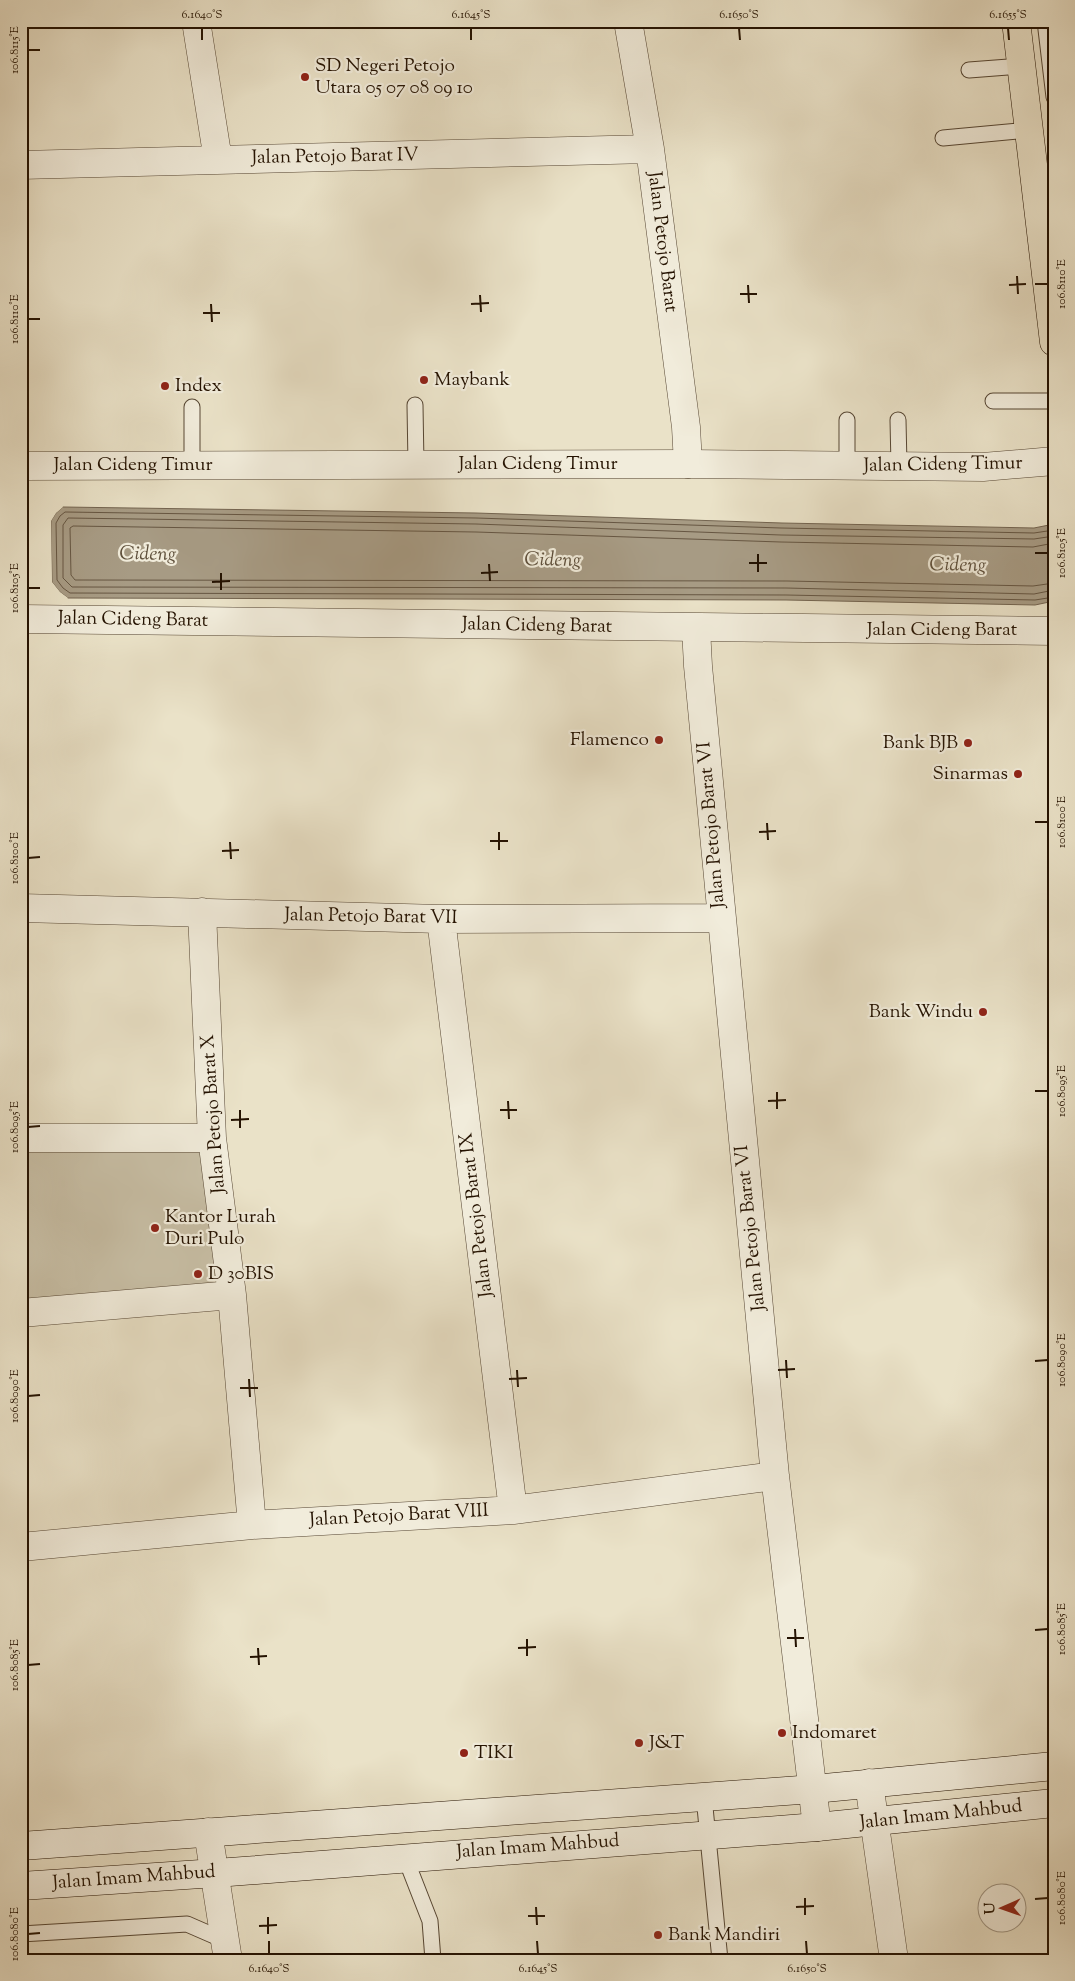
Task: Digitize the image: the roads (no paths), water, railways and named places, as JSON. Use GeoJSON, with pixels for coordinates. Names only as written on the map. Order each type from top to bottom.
{"type":"FeatureCollection","features":[{"type":"Feature","properties":{"kind":"main road"},"geometry":{"type":"LineString","coordinates":[[1016,21],[1054,342]]}},
{"type":"Feature","properties":{"kind":"street"},"geometry":{"type":"LineString","coordinates":[[196,21],[218,160]]}},
{"type":"Feature","properties":{"kind":"street","name":"Jalan Petojo Barat"},"geometry":{"type":"LineString","coordinates":[[628,21],[650,149],[686,427],[688,464]]}},
{"type":"Feature","properties":{"kind":"street","name":"Jalan Petojo Barat IV"},"geometry":{"type":"LineString","coordinates":[[21,165],[650,149]]}},
{"type":"Feature","properties":{"kind":"street","name":"Jalan Cideng Timur"},"geometry":{"type":"LineString","coordinates":[[21,466],[688,464],[983,467],[1054,461]]}},
{"type":"Feature","properties":{"kind":"street","name":"Jalan Cideng Barat"},"geometry":{"type":"LineString","coordinates":[[21,619],[696,628],[1054,630]]}},
{"type":"Feature","properties":{"kind":"street","name":"Jalan Petojo Barat VI"},"geometry":{"type":"LineString","coordinates":[[696,628],[720,918],[775,1476],[814,1789],[817,1827]]}},
{"type":"Feature","properties":{"kind":"street","name":"Jalan Petojo Barat VII"},"geometry":{"type":"LineString","coordinates":[[21,908],[442,919],[720,918]]}},
{"type":"Feature","properties":{"kind":"street","name":"Jalan Petojo Barat X"},"geometry":{"type":"LineString","coordinates":[[202,912],[212,1138],[232,1296],[252,1525]]}},
{"type":"Feature","properties":{"kind":"street","name":"Jalan Petojo Barat IX"},"geometry":{"type":"LineString","coordinates":[[442,919],[513,1510]]}},
{"type":"Feature","properties":{"kind":"street"},"geometry":{"type":"LineString","coordinates":[[21,1138],[212,1138]]}},
{"type":"Feature","properties":{"kind":"street"},"geometry":{"type":"LineString","coordinates":[[21,1313],[232,1296]]}},
{"type":"Feature","properties":{"kind":"street","name":"Jalan Petojo Barat VIII"},"geometry":{"type":"LineString","coordinates":[[21,1547],[252,1525],[513,1510],[775,1476]]}},
{"type":"Feature","properties":{"kind":"street","name":"Jalan Imam Mahbud"},"geometry":{"type":"LineString","coordinates":[[21,1846],[814,1789],[1054,1766]]}},
{"type":"Feature","properties":{"kind":"street"},"geometry":{"type":"LineString","coordinates":[[868,1784],[875,1821],[894,1960]]}},
{"type":"Feature","properties":{"kind":"street","name":"Jalan Imam Mahbud"},"geometry":{"type":"LineString","coordinates":[[21,1886],[817,1827],[1054,1803]]}},
{"type":"Feature","properties":{"kind":"street"},"geometry":{"type":"LineString","coordinates":[[208,1832],[227,1951]]}},
{"type":"Feature","properties":{"kind":"lane"},"geometry":{"type":"LineString","coordinates":[[1045,21],[1054,97]]}},
{"type":"Feature","properties":{"kind":"lane"},"geometry":{"type":"LineString","coordinates":[[969,70],[1022,66]]}},
{"type":"Feature","properties":{"kind":"lane"},"geometry":{"type":"LineString","coordinates":[[943,138],[1029,130]]}},
{"type":"Feature","properties":{"kind":"lane"},"geometry":{"type":"LineString","coordinates":[[993,401],[1054,401]]}},
{"type":"Feature","properties":{"kind":"lane"},"geometry":{"type":"LineString","coordinates":[[416,405],[416,464]]}},
{"type":"Feature","properties":{"kind":"lane"},"geometry":{"type":"LineString","coordinates":[[192,407],[192,465]]}},
{"type":"Feature","properties":{"kind":"lane"},"geometry":{"type":"LineString","coordinates":[[847,420],[847,466]]}},
{"type":"Feature","properties":{"kind":"lane"},"geometry":{"type":"LineString","coordinates":[[898,420],[899,466]]}},
{"type":"Feature","properties":{"kind":"lane"},"geometry":{"type":"LineString","coordinates":[[704,1797],[720,1960]]}},
{"type":"Feature","properties":{"kind":"lane"},"geometry":{"type":"LineString","coordinates":[[405,1857],[430,1921],[433,1960]]}},
{"type":"Feature","properties":{"kind":"lane"},"geometry":{"type":"LineString","coordinates":[[21,1934],[187,1924],[227,1951]]}},
{"type":"Feature","properties":{"kind":"water","name":"Cideng"},"geometry":{"type":"Polygon","coordinates":[[[63,507],[476,513],[782,523],[1034,528],[1054,524],[1054,601],[1035,605],[786,600],[68,598],[52,582],[51,521],[63,507]]]}},
{"type":"Feature","properties":{"kind":"place","name":"SD Negeri Petojo Utara 05 07 08 09 10"},"geometry":{"type":"Point","coordinates":[305,77]}},
{"type":"Feature","properties":{"kind":"place","name":"Maybank"},"geometry":{"type":"Point","coordinates":[424,380]}},
{"type":"Feature","properties":{"kind":"place","name":"Index"},"geometry":{"type":"Point","coordinates":[165,386]}},
{"type":"Feature","properties":{"kind":"place","name":"Flamenco"},"geometry":{"type":"Point","coordinates":[659,740]}},
{"type":"Feature","properties":{"kind":"place","name":"Bank BJB"},"geometry":{"type":"Point","coordinates":[968,743]}},
{"type":"Feature","properties":{"kind":"place","name":"Sinarmas"},"geometry":{"type":"Point","coordinates":[1018,774]}},
{"type":"Feature","properties":{"kind":"place","name":"Bank Windu"},"geometry":{"type":"Point","coordinates":[983,1012]}},
{"type":"Feature","properties":{"kind":"place","name":"Kantor Lurah Duri Pulo"},"geometry":{"type":"Point","coordinates":[155,1228]}},
{"type":"Feature","properties":{"kind":"place","name":"D 30BIS"},"geometry":{"type":"Point","coordinates":[198,1274]}},
{"type":"Feature","properties":{"kind":"place","name":"Indomaret"},"geometry":{"type":"Point","coordinates":[782,1733]}},
{"type":"Feature","properties":{"kind":"place","name":"J&T"},"geometry":{"type":"Point","coordinates":[639,1743]}},
{"type":"Feature","properties":{"kind":"place","name":"TIKI"},"geometry":{"type":"Point","coordinates":[464,1753]}},
{"type":"Feature","properties":{"kind":"place","name":"Bank Mandiri"},"geometry":{"type":"Point","coordinates":[658,1935]}}]}
